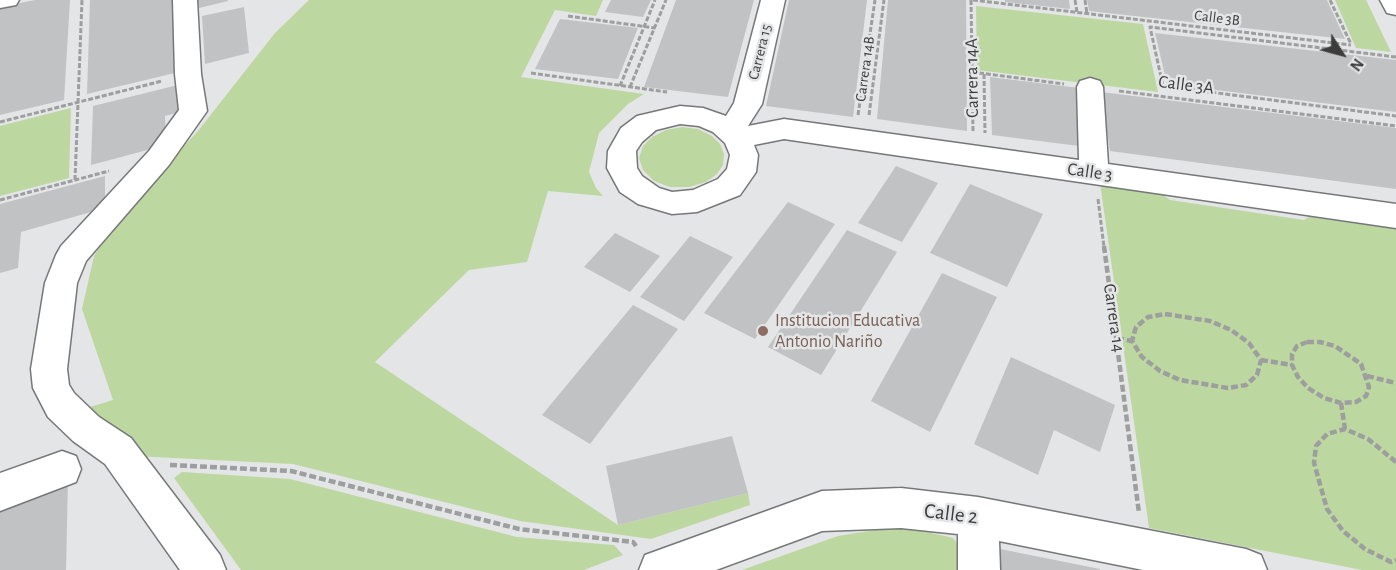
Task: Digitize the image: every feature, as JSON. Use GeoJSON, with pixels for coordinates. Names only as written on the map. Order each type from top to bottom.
{"type":"FeatureCollection","features":[{"type":"Feature","properties":{"kind":"street"},"geometry":{"type":"LineString","coordinates":[[0,2],[7,0]]}},
{"type":"Feature","properties":{"kind":"street"},"geometry":{"type":"LineString","coordinates":[[185,0],[188,74],[193,111],[159,158],[72,255],[61,283],[50,369],[51,388],[61,405],[86,429],[118,451],[205,570]]}},
{"type":"Feature","properties":{"kind":"street","name":"Carrera 15"},"geometry":{"type":"LineString","coordinates":[[731,136],[748,104],[773,0]]}},
{"type":"Feature","properties":{"kind":"street"},"geometry":{"type":"LineString","coordinates":[[1392,0],[1396,8]]}},
{"type":"Feature","properties":{"kind":"street"},"geometry":{"type":"LineString","coordinates":[[1089,87],[1094,173]]}},
{"type":"Feature","properties":{"kind":"street","name":"Calle 3"},"geometry":{"type":"LineString","coordinates":[[731,136],[784,129],[1396,216]]}},
{"type":"Feature","properties":{"kind":"street"},"geometry":{"type":"LineString","coordinates":[[0,492],[62,470]]}},
{"type":"Feature","properties":{"kind":"street","name":"Calle 2"},"geometry":{"type":"LineString","coordinates":[[650,560],[822,511],[902,508],[978,517],[1246,570]]}},
{"type":"Feature","properties":{"kind":"street"},"geometry":{"type":"LineString","coordinates":[[978,517],[979,570]]}},
{"type":"Feature","properties":{"kind":"path"},"geometry":{"type":"LineString","coordinates":[[75,180],[82,0]]}},
{"type":"Feature","properties":{"kind":"path"},"geometry":{"type":"LineString","coordinates":[[620,86],[655,0]]}},
{"type":"Feature","properties":{"kind":"path"},"geometry":{"type":"LineString","coordinates":[[630,87],[666,0]]}},
{"type":"Feature","properties":{"kind":"path","name":"Carrera 14B"},"geometry":{"type":"LineString","coordinates":[[860,139],[874,0]]}},
{"type":"Feature","properties":{"kind":"path","name":"Carrera 14B"},"geometry":{"type":"LineString","coordinates":[[860,139],[885,0]]}},
{"type":"Feature","properties":{"kind":"path","name":"Calle 3B"},"geometry":{"type":"LineString","coordinates":[[972,0],[1351,45],[1330,0]]}},
{"type":"Feature","properties":{"kind":"path","name":"Carrera 14A"},"geometry":{"type":"LineString","coordinates":[[972,0],[972,72],[979,156]]}},
{"type":"Feature","properties":{"kind":"path"},"geometry":{"type":"LineString","coordinates":[[1075,0],[1077,12]]}},
{"type":"Feature","properties":{"kind":"path"},"geometry":{"type":"LineString","coordinates":[[1085,0],[1087,14]]}},
{"type":"Feature","properties":{"kind":"path"},"geometry":{"type":"LineString","coordinates":[[568,16],[655,28]]}},
{"type":"Feature","properties":{"kind":"path","name":"Calle 3B"},"geometry":{"type":"LineString","coordinates":[[1163,86],[1150,27],[1396,57]]}},
{"type":"Feature","properties":{"kind":"path","name":"Calle 3A"},"geometry":{"type":"LineString","coordinates":[[972,72],[1396,126]]}},
{"type":"Feature","properties":{"kind":"path"},"geometry":{"type":"LineString","coordinates":[[0,122],[188,74]]}},
{"type":"Feature","properties":{"kind":"path"},"geometry":{"type":"LineString","coordinates":[[531,74],[677,94]]}},
{"type":"Feature","properties":{"kind":"path","name":"Carrera 14A"},"geometry":{"type":"LineString","coordinates":[[979,156],[984,74]]}},
{"type":"Feature","properties":{"kind":"path","name":"Calle 3A"},"geometry":{"type":"LineString","coordinates":[[1163,86],[1396,116]]}},
{"type":"Feature","properties":{"kind":"path"},"geometry":{"type":"LineString","coordinates":[[0,200],[159,158]]}},
{"type":"Feature","properties":{"kind":"path","name":"Carrera 14"},"geometry":{"type":"LineString","coordinates":[[1094,173],[1143,549]]}},
{"type":"Feature","properties":{"kind":"path"},"geometry":{"type":"LineString","coordinates":[[1132,341],[1136,327],[1148,317],[1176,315],[1210,321],[1231,330],[1249,343],[1261,360],[1292,365]]}},
{"type":"Feature","properties":{"kind":"path"},"geometry":{"type":"LineString","coordinates":[[1117,338],[1132,341],[1142,357],[1160,371],[1180,380],[1228,388],[1246,385],[1257,375],[1261,360]]}},
{"type":"Feature","properties":{"kind":"path"},"geometry":{"type":"LineString","coordinates":[[1308,342],[1320,342],[1349,354],[1361,364],[1367,376],[1369,387],[1366,396],[1356,402],[1341,402],[1324,398],[1308,388],[1298,377],[1292,365],[1292,354],[1297,346],[1308,342]]}},
{"type":"Feature","properties":{"kind":"path"},"geometry":{"type":"LineString","coordinates":[[1367,376],[1396,383]]}},
{"type":"Feature","properties":{"kind":"path"},"geometry":{"type":"LineString","coordinates":[[1341,402],[1345,429]]}},
{"type":"Feature","properties":{"kind":"path"},"geometry":{"type":"LineString","coordinates":[[1396,462],[1368,439],[1345,429],[1327,434],[1316,446],[1314,463],[1328,509],[1343,531],[1365,549],[1391,562],[1396,560]]}},
{"type":"Feature","properties":{"kind":"path"},"geometry":{"type":"LineString","coordinates":[[166,465],[291,471],[519,529],[633,542],[650,560]]}},
{"type":"Feature","properties":{"kind":"green space"},"geometry":{"type":"Polygon","coordinates":[[[309,0],[603,0],[596,16],[555,10],[521,77],[644,94],[628,104],[599,133],[589,172],[596,188],[603,196],[548,191],[527,262],[469,270],[375,362],[618,525],[748,493],[750,505],[651,539],[520,521],[293,464],[134,456],[90,407],[113,400],[82,309],[94,256],[119,215],[198,131],[275,33],[309,0]]]}},
{"type":"Feature","properties":{"kind":"green space"},"geometry":{"type":"Polygon","coordinates":[[[1335,0],[1366,0],[1391,52],[1356,48],[1335,0]]]}},
{"type":"Feature","properties":{"kind":"green space"},"geometry":{"type":"Polygon","coordinates":[[[976,6],[1143,24],[1158,92],[977,70],[976,6]]]}},
{"type":"Feature","properties":{"kind":"green space"},"geometry":{"type":"Polygon","coordinates":[[[71,108],[69,178],[0,196],[0,126],[71,108]]]}},
{"type":"Feature","properties":{"kind":"green space"},"geometry":{"type":"Polygon","coordinates":[[[682,127],[698,129],[712,136],[720,144],[724,154],[723,165],[717,174],[706,182],[689,187],[670,187],[654,181],[643,170],[639,158],[643,146],[652,137],[666,130],[682,127]]]}},
{"type":"Feature","properties":{"kind":"green space"},"geometry":{"type":"Polygon","coordinates":[[[1100,183],[1155,189],[1170,200],[1304,220],[1315,213],[1396,224],[1396,570],[1362,570],[1149,528],[1100,183]]]}},
{"type":"Feature","properties":{"kind":"green space"},"geometry":{"type":"Polygon","coordinates":[[[182,472],[290,479],[517,537],[614,545],[623,555],[584,570],[241,570],[174,478],[182,472]]]}},
{"type":"Feature","properties":{"kind":"green space"},"geometry":{"type":"Polygon","coordinates":[[[910,528],[953,538],[960,547],[964,570],[742,570],[838,536],[875,530],[910,528]]]}},
{"type":"Feature","properties":{"kind":"building"},"geometry":{"type":"Polygon","coordinates":[[[35,0],[70,0],[64,100],[0,115],[0,7],[35,0]]]}},
{"type":"Feature","properties":{"kind":"building"},"geometry":{"type":"Polygon","coordinates":[[[90,0],[174,0],[179,72],[87,94],[90,0]]]}},
{"type":"Feature","properties":{"kind":"building"},"geometry":{"type":"Polygon","coordinates":[[[198,0],[228,0],[228,1],[199,8],[198,0]]]}},
{"type":"Feature","properties":{"kind":"building"},"geometry":{"type":"Polygon","coordinates":[[[611,0],[651,0],[643,17],[605,12],[611,0]]]}},
{"type":"Feature","properties":{"kind":"building"},"geometry":{"type":"Polygon","coordinates":[[[676,0],[754,0],[728,97],[644,87],[676,0]]]}},
{"type":"Feature","properties":{"kind":"building"},"geometry":{"type":"Polygon","coordinates":[[[789,0],[867,0],[853,117],[766,106],[789,0]]]}},
{"type":"Feature","properties":{"kind":"building"},"geometry":{"type":"Polygon","coordinates":[[[888,0],[966,0],[967,131],[877,119],[888,0]]]}},
{"type":"Feature","properties":{"kind":"building"},"geometry":{"type":"Polygon","coordinates":[[[1005,0],[1069,0],[1070,9],[1005,2],[1005,0]]]}},
{"type":"Feature","properties":{"kind":"building"},"geometry":{"type":"Polygon","coordinates":[[[1087,0],[1327,0],[1345,39],[1089,11],[1087,0]]]}},
{"type":"Feature","properties":{"kind":"building"},"geometry":{"type":"Polygon","coordinates":[[[244,7],[249,53],[205,64],[202,16],[244,7]]]}},
{"type":"Feature","properties":{"kind":"building"},"geometry":{"type":"Polygon","coordinates":[[[560,19],[638,28],[618,79],[535,69],[560,19]]]}},
{"type":"Feature","properties":{"kind":"building"},"geometry":{"type":"Polygon","coordinates":[[[1155,33],[1396,60],[1396,112],[1167,84],[1155,33]]]}},
{"type":"Feature","properties":{"kind":"building"},"geometry":{"type":"Polygon","coordinates":[[[990,77],[1079,88],[1087,147],[992,135],[990,77]]]}},
{"type":"Feature","properties":{"kind":"building"},"geometry":{"type":"Polygon","coordinates":[[[186,83],[188,110],[165,116],[166,145],[91,165],[93,106],[186,83]]]}},
{"type":"Feature","properties":{"kind":"building"},"geometry":{"type":"Polygon","coordinates":[[[1101,92],[1396,128],[1396,189],[1110,151],[1101,92]]]}},
{"type":"Feature","properties":{"kind":"building"},"geometry":{"type":"Polygon","coordinates":[[[896,166],[938,183],[902,242],[858,223],[896,166]]]}},
{"type":"Feature","properties":{"kind":"building"},"geometry":{"type":"Polygon","coordinates":[[[105,176],[105,208],[21,232],[18,268],[0,273],[0,204],[105,176]]]}},
{"type":"Feature","properties":{"kind":"building"},"geometry":{"type":"Polygon","coordinates":[[[970,184],[1043,214],[1007,287],[930,253],[970,184]]]}},
{"type":"Feature","properties":{"kind":"building"},"geometry":{"type":"Polygon","coordinates":[[[788,202],[835,224],[755,339],[704,313],[788,202]]]}},
{"type":"Feature","properties":{"kind":"building"},"geometry":{"type":"Polygon","coordinates":[[[847,230],[897,252],[821,375],[768,347],[847,230]]]}},
{"type":"Feature","properties":{"kind":"building"},"geometry":{"type":"Polygon","coordinates":[[[615,233],[660,256],[630,292],[584,267],[615,233]]]}},
{"type":"Feature","properties":{"kind":"building"},"geometry":{"type":"Polygon","coordinates":[[[690,236],[733,257],[684,321],[640,297],[690,236]]]}},
{"type":"Feature","properties":{"kind":"building"},"geometry":{"type":"Polygon","coordinates":[[[942,273],[997,297],[930,432],[871,401],[942,273]]]}},
{"type":"Feature","properties":{"kind":"building"},"geometry":{"type":"Polygon","coordinates":[[[633,305],[678,329],[590,444],[542,415],[633,305]]]}},
{"type":"Feature","properties":{"kind":"building"},"geometry":{"type":"Polygon","coordinates":[[[1011,357],[1115,405],[1100,452],[1054,430],[1038,475],[974,444],[1011,357]]]}},
{"type":"Feature","properties":{"kind":"building"},"geometry":{"type":"Polygon","coordinates":[[[732,436],[748,493],[618,525],[606,466],[732,436]]]}},
{"type":"Feature","properties":{"kind":"building"},"geometry":{"type":"Polygon","coordinates":[[[68,479],[66,570],[0,570],[0,504],[68,479]]]}},
{"type":"Feature","properties":{"kind":"building"},"geometry":{"type":"Polygon","coordinates":[[[1000,549],[1100,569],[1100,570],[1001,570],[1000,549]]]}},
{"type":"Feature","properties":{"kind":"place","name":"Institucion Educativa Antonio Nariño"},"geometry":{"type":"Point","coordinates":[763,331]}}]}
